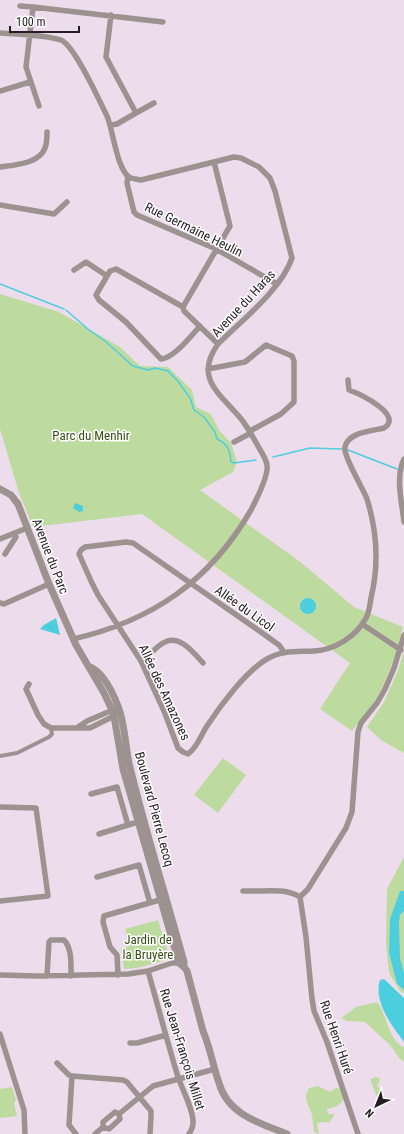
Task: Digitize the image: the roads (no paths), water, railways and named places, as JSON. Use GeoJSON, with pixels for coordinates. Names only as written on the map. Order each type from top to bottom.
{"type":"FeatureCollection","features":[{"type":"Feature","properties":{"kind":"street"},"geometry":{"type":"LineString","coordinates":[[20,6],[163,22]]}},
{"type":"Feature","properties":{"kind":"street"},"geometry":{"type":"LineString","coordinates":[[32,7],[26,67],[39,106]]}},
{"type":"Feature","properties":{"kind":"street"},"geometry":{"type":"LineString","coordinates":[[111,15],[106,57],[136,113]]}},
{"type":"Feature","properties":{"kind":"street"},"geometry":{"type":"LineString","coordinates":[[0,33],[53,38],[62,41],[69,47],[92,86],[111,126],[120,163],[128,176],[141,180],[214,162],[230,226],[183,307]]}},
{"type":"Feature","properties":{"kind":"street"},"geometry":{"type":"LineString","coordinates":[[0,92],[30,82]]}},
{"type":"Feature","properties":{"kind":"street"},"geometry":{"type":"LineString","coordinates":[[111,126],[154,103]]}},
{"type":"Feature","properties":{"kind":"street"},"geometry":{"type":"LineString","coordinates":[[0,167],[22,164],[40,155],[45,148],[47,132]]}},
{"type":"Feature","properties":{"kind":"street","name":"Avenue du Haras"},"geometry":{"type":"LineString","coordinates":[[208,369],[209,360],[218,344],[277,284],[289,267],[292,258],[275,191],[270,178],[264,172],[241,158],[214,162]]}},
{"type":"Feature","properties":{"kind":"street","name":"Rue Germaine Heulin"},"geometry":{"type":"LineString","coordinates":[[128,176],[127,184],[134,212],[137,215],[216,249],[277,284]]}},
{"type":"Feature","properties":{"kind":"street"},"geometry":{"type":"LineString","coordinates":[[0,205],[54,214],[67,202]]}},
{"type":"Feature","properties":{"kind":"street"},"geometry":{"type":"LineString","coordinates":[[74,270],[86,262],[108,276]]}},
{"type":"Feature","properties":{"kind":"street"},"geometry":{"type":"LineString","coordinates":[[200,326],[181,347],[166,359],[161,359],[126,322],[99,300],[96,295],[110,271],[116,269],[183,307],[184,311],[200,326],[218,344]]}},
{"type":"Feature","properties":{"kind":"street"},"geometry":{"type":"LineString","coordinates":[[73,639],[118,625],[153,609],[190,584],[214,561],[240,529],[260,490],[267,469],[267,463],[250,432],[216,390],[210,380],[208,369],[244,362],[266,345],[292,356],[294,361],[294,402],[281,414],[250,432],[234,442]]}},
{"type":"Feature","properties":{"kind":"street"},"geometry":{"type":"LineString","coordinates":[[348,380],[349,390],[358,393],[385,409],[390,415],[391,419],[388,426],[384,428],[352,437],[348,440],[345,447],[346,457],[366,497],[372,515],[376,546],[374,585],[366,618],[362,624],[400,650]]}},
{"type":"Feature","properties":{"kind":"street"},"geometry":{"type":"LineString","coordinates":[[404,459],[400,468],[399,479],[404,522]]}},
{"type":"Feature","properties":{"kind":"street","name":"Avenue du Parc"},"geometry":{"type":"LineString","coordinates":[[0,489],[11,496],[18,504],[49,584],[73,639]]}},
{"type":"Feature","properties":{"kind":"street"},"geometry":{"type":"LineString","coordinates":[[0,539],[27,528]]}},
{"type":"Feature","properties":{"kind":"street"},"geometry":{"type":"LineString","coordinates":[[5,554],[16,537],[14,533]]}},
{"type":"Feature","properties":{"kind":"street","name":"Allée du Licol"},"geometry":{"type":"LineString","coordinates":[[118,625],[98,595],[79,554],[85,547],[121,542],[133,543],[274,641],[284,652]]}},
{"type":"Feature","properties":{"kind":"street"},"geometry":{"type":"LineString","coordinates":[[0,603],[4,604],[49,584]]}},
{"type":"Feature","properties":{"kind":"street","name":"Allée des Amazones"},"geometry":{"type":"LineString","coordinates":[[118,625],[141,661],[164,711],[178,748],[188,754],[192,751],[206,726],[222,705],[252,671],[266,659],[284,652],[325,650],[335,647],[346,640],[362,624]]}},
{"type":"Feature","properties":{"kind":"street"},"geometry":{"type":"LineString","coordinates":[[243,891],[281,891],[294,893],[300,897],[308,889],[346,828],[352,812],[354,798],[355,752],[358,732],[361,723],[377,703],[385,689],[400,650],[404,635]]}},
{"type":"Feature","properties":{"kind":"street","name":"Boulevard Pierre Lecoq"},"geometry":{"type":"LineString","coordinates":[[73,639],[116,712],[142,821],[184,962],[181,965],[186,971],[223,1094],[231,1106],[244,1116],[287,1134]]}},
{"type":"Feature","properties":{"kind":"street"},"geometry":{"type":"LineString","coordinates":[[141,661],[165,642],[174,640],[189,648],[203,663]]}},
{"type":"Feature","properties":{"kind":"street"},"geometry":{"type":"LineString","coordinates":[[29,684],[26,689],[38,715],[44,724],[51,728],[75,728],[87,721],[116,712]]}},
{"type":"Feature","properties":{"kind":"street"},"geometry":{"type":"LineString","coordinates":[[0,756],[17,754],[49,738],[52,734],[51,728]]}},
{"type":"Feature","properties":{"kind":"street"},"geometry":{"type":"LineString","coordinates":[[91,794],[118,787],[128,825]]}},
{"type":"Feature","properties":{"kind":"street"},"geometry":{"type":"LineString","coordinates":[[0,807],[36,808],[48,896],[0,901]]}},
{"type":"Feature","properties":{"kind":"street"},"geometry":{"type":"LineString","coordinates":[[99,834],[142,821]]}},
{"type":"Feature","properties":{"kind":"street"},"geometry":{"type":"LineString","coordinates":[[97,877],[139,865],[150,902]]}},
{"type":"Feature","properties":{"kind":"street","name":"Rue Henri Huré"},"geometry":{"type":"LineString","coordinates":[[300,897],[314,1011],[327,1042],[358,1134]]}},
{"type":"Feature","properties":{"kind":"street"},"geometry":{"type":"LineString","coordinates":[[118,975],[117,955],[110,948],[103,922],[104,916],[164,899]]}},
{"type":"Feature","properties":{"kind":"street"},"geometry":{"type":"LineString","coordinates":[[47,976],[49,942],[51,940],[64,940],[66,942],[71,961],[72,976]]}},
{"type":"Feature","properties":{"kind":"street"},"geometry":{"type":"LineString","coordinates":[[0,975],[118,975],[148,970],[172,963],[181,965]]}},
{"type":"Feature","properties":{"kind":"street","name":"Rue Jean-François Millet"},"geometry":{"type":"LineString","coordinates":[[148,970],[179,1078],[194,1122],[189,1134]]}},
{"type":"Feature","properties":{"kind":"street"},"geometry":{"type":"LineString","coordinates":[[0,1034],[23,1105],[25,1121],[24,1134]]}},
{"type":"Feature","properties":{"kind":"street"},"geometry":{"type":"LineString","coordinates":[[130,1043],[138,1043],[166,1035]]}},
{"type":"Feature","properties":{"kind":"street"},"geometry":{"type":"LineString","coordinates":[[57,1063],[69,1075],[72,1076],[123,1080],[127,1082],[151,1112],[150,1134]]}},
{"type":"Feature","properties":{"kind":"street"},"geometry":{"type":"LineString","coordinates":[[119,1114],[153,1086],[215,1069]]}},
{"type":"Feature","properties":{"kind":"street"},"geometry":{"type":"LineString","coordinates":[[72,1076],[69,1125],[76,1134]]}},
{"type":"Feature","properties":{"kind":"street"},"geometry":{"type":"LineString","coordinates":[[95,1134],[103,1127],[103,1122],[115,1112],[119,1114]]}},
{"type":"Feature","properties":{"kind":"street"},"geometry":{"type":"LineString","coordinates":[[103,1127],[109,1129],[120,1119],[119,1114]]}},
{"type":"Feature","properties":{"kind":"water"},"geometry":{"type":"Polygon","coordinates":[[[75,503],[83,506],[83,511],[79,512],[73,508],[75,503]]]}},
{"type":"Feature","properties":{"kind":"water"},"geometry":{"type":"Polygon","coordinates":[[[308,598],[314,600],[316,606],[314,612],[308,614],[302,612],[300,606],[302,600],[308,598]]]}},
{"type":"Feature","properties":{"kind":"water"},"geometry":{"type":"Polygon","coordinates":[[[56,618],[60,635],[40,629],[44,625],[56,618]]]}},
{"type":"Feature","properties":{"kind":"water"},"geometry":{"type":"Polygon","coordinates":[[[400,891],[404,891],[404,911],[400,915],[399,923],[400,958],[404,973],[404,990],[397,984],[389,953],[390,919],[400,891]]]}},
{"type":"Feature","properties":{"kind":"water"},"geometry":{"type":"Polygon","coordinates":[[[384,979],[404,998],[404,1042],[389,1021],[381,1005],[379,988],[380,980],[384,979]]]}},
{"type":"Feature","properties":{"kind":"waterway"},"geometry":{"type":"LineString","coordinates":[[0,284],[64,309]]}},
{"type":"Feature","properties":{"kind":"waterway"},"geometry":{"type":"LineString","coordinates":[[66,310],[89,330],[105,341],[133,366],[148,370],[155,368],[168,371],[177,380],[190,398],[194,410],[204,417],[215,432],[217,439],[226,445],[230,454],[231,462],[234,463],[256,460]]}},
{"type":"Feature","properties":{"kind":"waterway"},"geometry":{"type":"LineString","coordinates":[[273,457],[310,448],[342,449]]}},
{"type":"Feature","properties":{"kind":"waterway"},"geometry":{"type":"LineString","coordinates":[[348,450],[397,469]]}},
{"type":"Feature","properties":{"kind":"park label","name":"Parc du Menhir"},"geometry":{"type":"Point","coordinates":[91,435]}},
{"type":"Feature","properties":{"kind":"park label","name":"Jardin de la Bruyère"},"geometry":{"type":"Point","coordinates":[148,946]}}]}
